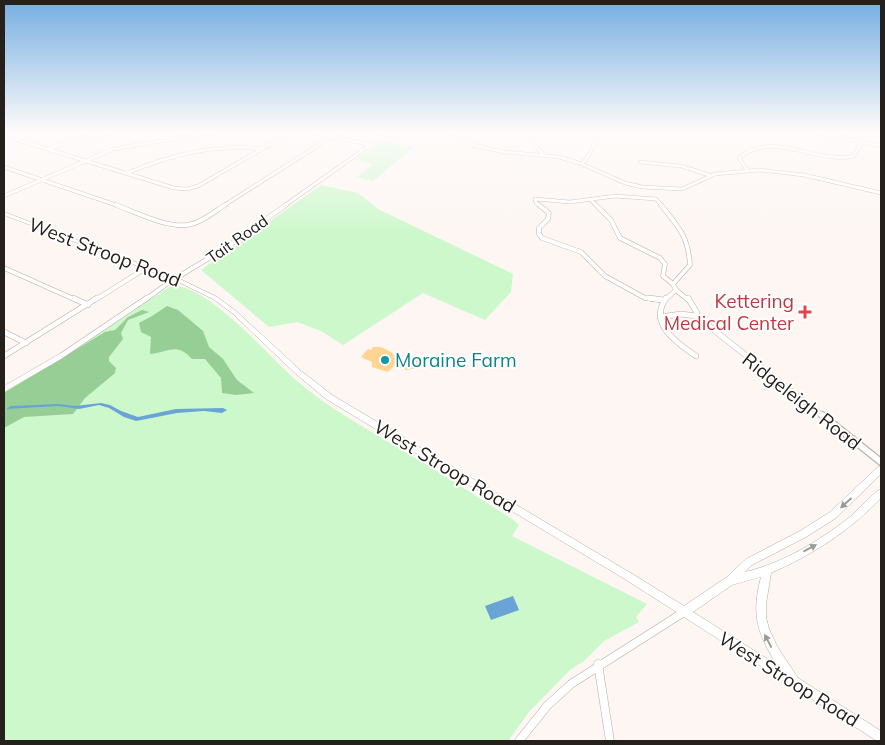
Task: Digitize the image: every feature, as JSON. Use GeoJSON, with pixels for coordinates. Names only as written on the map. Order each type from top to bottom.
{"type":"FeatureCollection","features":[{"type":"Feature","properties":{"kind":"main road","name":"West Stroop Road"},"geometry":{"type":"LineString","coordinates":[[4,213],[202,290],[225,305],[298,372],[329,396],[684,612],[881,737]]}},
{"type":"Feature","properties":{"kind":"main road"},"geometry":{"type":"LineString","coordinates":[[684,612],[730,580],[749,562],[803,534],[833,515],[881,469]]}},
{"type":"Feature","properties":{"kind":"main road"},"geometry":{"type":"LineString","coordinates":[[730,580],[767,570],[823,541],[869,507],[881,494]]}},
{"type":"Feature","properties":{"kind":"main road"},"geometry":{"type":"LineString","coordinates":[[767,570],[760,591],[760,623],[766,638],[795,682]]}},
{"type":"Feature","properties":{"kind":"street"},"geometry":{"type":"LineString","coordinates":[[4,196],[75,166]]}},
{"type":"Feature","properties":{"kind":"street"},"geometry":{"type":"LineString","coordinates":[[102,166],[174,188],[188,189],[198,186],[234,166]]}},
{"type":"Feature","properties":{"kind":"street"},"geometry":{"type":"LineString","coordinates":[[126,173],[143,166]]}},
{"type":"Feature","properties":{"kind":"street"},"geometry":{"type":"LineString","coordinates":[[4,167],[164,222],[182,226],[202,220],[287,166]]}},
{"type":"Feature","properties":{"kind":"street","name":"Tait Road"},"geometry":{"type":"LineString","coordinates":[[4,389],[98,332],[224,249],[342,166]]}},
{"type":"Feature","properties":{"kind":"street"},"geometry":{"type":"LineString","coordinates":[[586,166],[630,184],[660,189],[686,188],[709,175],[747,170],[793,174],[881,193]]}},
{"type":"Feature","properties":{"kind":"street"},"geometry":{"type":"LineString","coordinates":[[679,166],[709,175]]}},
{"type":"Feature","properties":{"kind":"street"},"geometry":{"type":"LineString","coordinates":[[744,166],[747,170]]}},
{"type":"Feature","properties":{"kind":"street"},"geometry":{"type":"LineString","coordinates":[[656,198],[660,189]]}},
{"type":"Feature","properties":{"kind":"street"},"geometry":{"type":"LineString","coordinates":[[664,300],[645,298],[605,276],[581,252],[542,238],[539,234],[539,228],[550,215],[545,208],[536,203],[535,199],[570,202],[615,196],[656,198],[677,222],[685,236],[690,265],[673,284]]}},
{"type":"Feature","properties":{"kind":"street"},"geometry":{"type":"LineString","coordinates":[[591,200],[611,220],[620,238],[660,258],[664,264],[663,276],[673,284],[676,290],[686,296],[697,313],[696,316],[681,314],[660,317]]}},
{"type":"Feature","properties":{"kind":"street"},"geometry":{"type":"LineString","coordinates":[[4,268],[88,305]]}},
{"type":"Feature","properties":{"kind":"street"},"geometry":{"type":"LineString","coordinates":[[4,356],[146,268]]}},
{"type":"Feature","properties":{"kind":"street"},"geometry":{"type":"LineString","coordinates":[[676,290],[664,300],[660,308],[660,317],[664,329],[671,339],[696,356]]}},
{"type":"Feature","properties":{"kind":"street","name":"Ridgeleigh Road"},"geometry":{"type":"LineString","coordinates":[[696,316],[881,462]]}},
{"type":"Feature","properties":{"kind":"street"},"geometry":{"type":"LineString","coordinates":[[4,332],[26,344]]}},
{"type":"Feature","properties":{"kind":"street"},"geometry":{"type":"LineString","coordinates":[[519,741],[545,708],[564,690],[598,664],[669,624],[684,612]]}},
{"type":"Feature","properties":{"kind":"street"},"geometry":{"type":"LineString","coordinates":[[598,664],[610,741]]}},
{"type":"Feature","properties":{"kind":"green space"},"geometry":{"type":"Polygon","coordinates":[[[371,166],[391,166],[373,181],[357,177],[371,166]]]}},
{"type":"Feature","properties":{"kind":"green space"},"geometry":{"type":"Polygon","coordinates":[[[321,185],[358,193],[378,209],[513,274],[511,292],[485,320],[423,293],[343,345],[321,331],[297,322],[269,327],[201,270],[321,185]]]}},
{"type":"Feature","properties":{"kind":"green space"},"geometry":{"type":"Polygon","coordinates":[[[172,285],[188,289],[221,310],[297,381],[348,418],[512,519],[519,525],[512,536],[647,604],[636,617],[639,622],[604,641],[584,661],[570,670],[529,712],[508,741],[4,741],[4,392],[87,342],[172,285]]]}},
{"type":"Feature","properties":{"kind":"green space"},"geometry":{"type":"Polygon","coordinates":[[[167,306],[178,310],[203,331],[209,347],[223,359],[237,380],[254,393],[236,395],[222,393],[221,378],[205,359],[192,359],[177,349],[150,354],[151,337],[141,332],[139,323],[167,306]]]}},
{"type":"Feature","properties":{"kind":"green space"},"geometry":{"type":"Polygon","coordinates":[[[142,310],[149,312],[128,320],[121,333],[123,339],[109,357],[109,361],[116,368],[115,373],[85,398],[73,414],[24,417],[4,428],[4,393],[105,332],[115,330],[128,317],[142,310]]]}},
{"type":"Feature","properties":{"kind":"water"},"geometry":{"type":"Polygon","coordinates":[[[101,403],[138,417],[176,409],[223,408],[227,410],[222,413],[204,411],[177,413],[136,421],[99,405],[79,409],[59,406],[6,409],[11,406],[58,404],[75,406],[101,403]]]}},
{"type":"Feature","properties":{"kind":"water"},"geometry":{"type":"Polygon","coordinates":[[[513,596],[519,610],[491,620],[485,606],[513,596]]]}},
{"type":"Feature","properties":{"kind":"building","name":"Moraine Farm"},"geometry":{"type":"Polygon","coordinates":[[[373,347],[381,347],[391,352],[395,357],[410,363],[416,357],[424,359],[417,368],[406,370],[395,365],[388,372],[372,367],[372,362],[361,357],[368,349],[371,350],[373,347]]]}},
{"type":"Feature","properties":{"kind":"place","name":"Kettering Medical Center"},"geometry":{"type":"Point","coordinates":[805,312]}},
{"type":"Feature","properties":{"kind":"place","name":"Moraine Farm"},"geometry":{"type":"Point","coordinates":[385,360]}}]}
